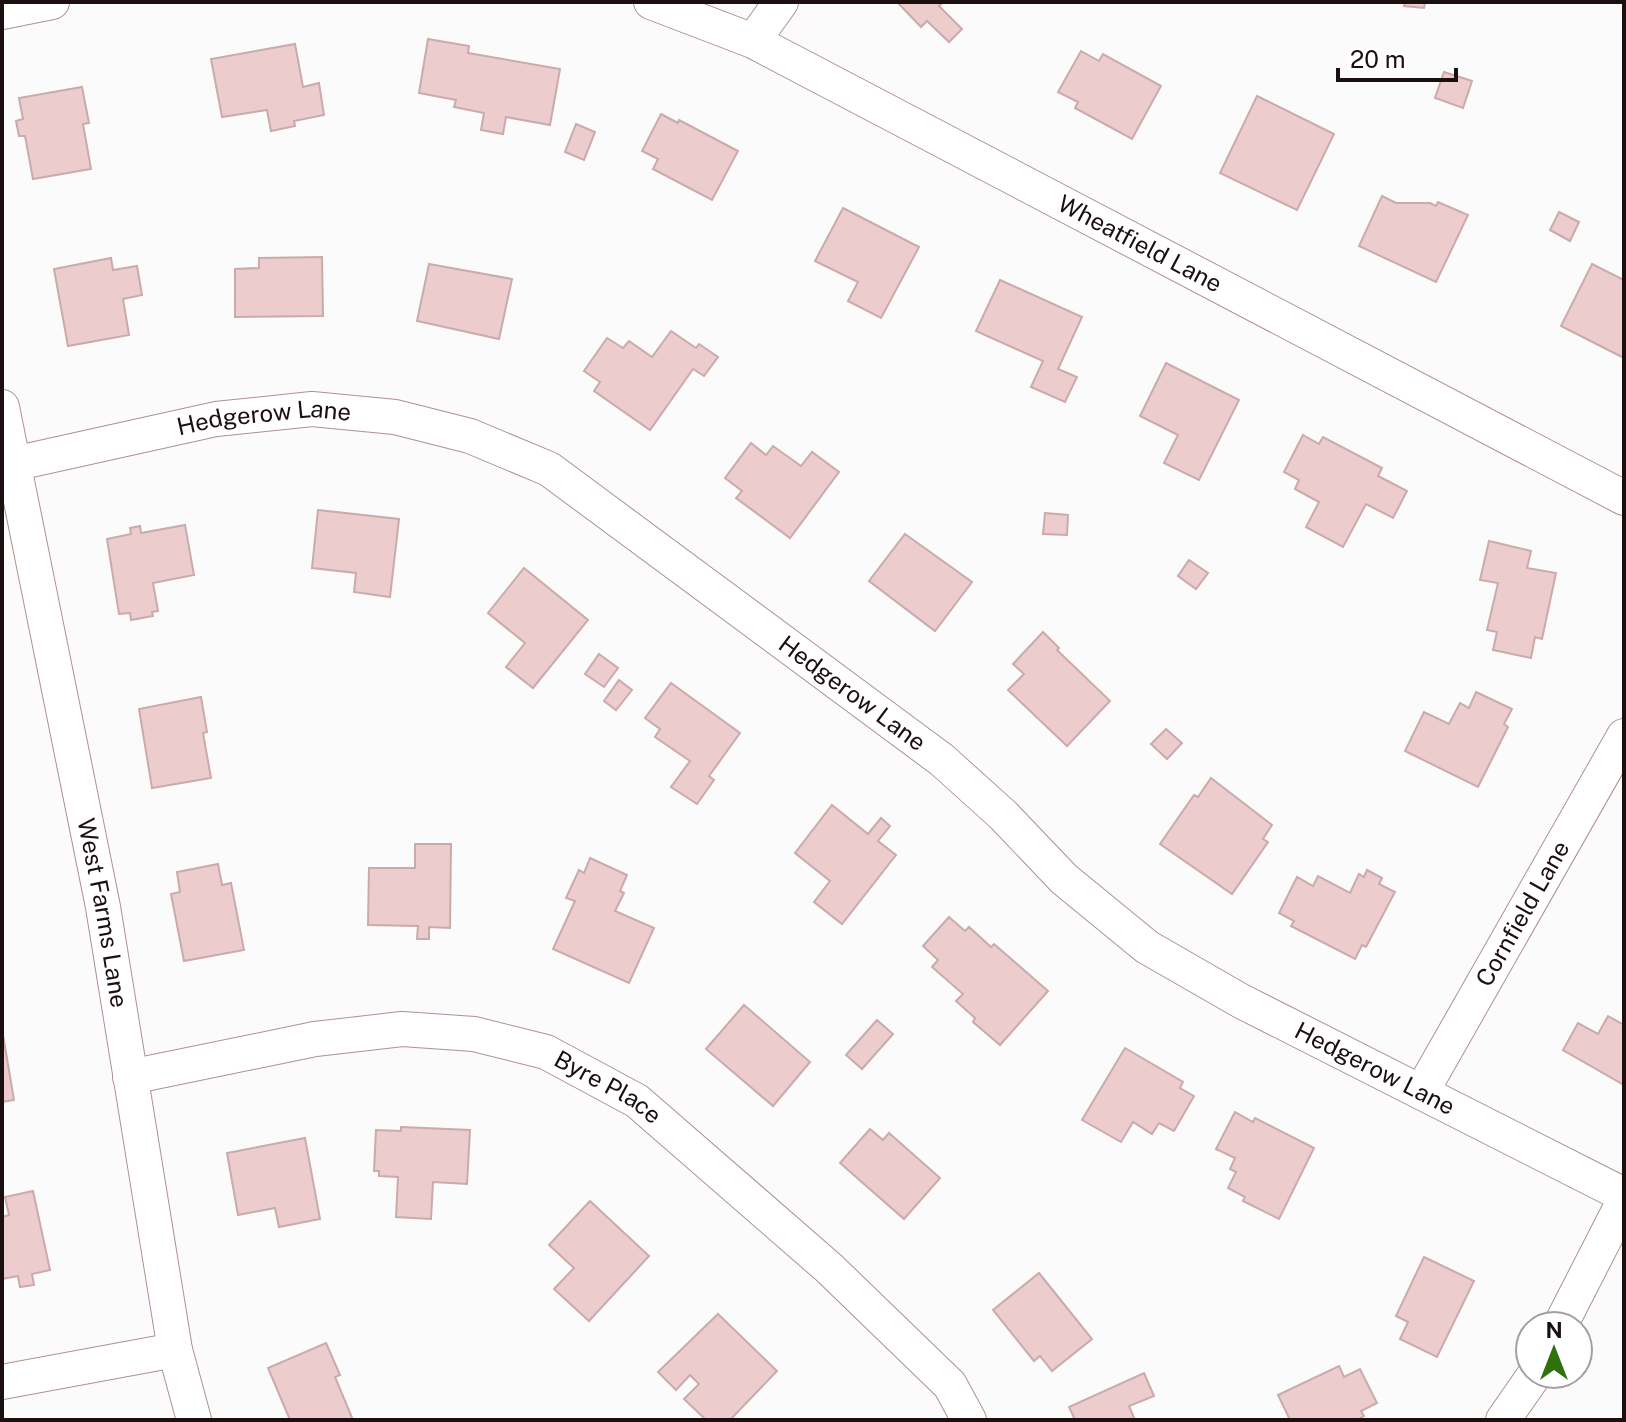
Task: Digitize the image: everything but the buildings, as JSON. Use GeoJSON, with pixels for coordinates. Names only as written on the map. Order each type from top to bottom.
{"type":"FeatureCollection","features":[{"type":"Feature","properties":{"kind":"street"},"geometry":{"type":"LineString","coordinates":[[2,12],[52,2]]}},
{"type":"Feature","properties":{"kind":"street","name":"Wheatfield Lane"},"geometry":{"type":"LineString","coordinates":[[651,2],[753,41],[1624,498]]}},
{"type":"Feature","properties":{"kind":"street"},"geometry":{"type":"LineString","coordinates":[[753,41],[781,2]]}},
{"type":"Feature","properties":{"kind":"street","name":"West Farms Lane"},"geometry":{"type":"LineString","coordinates":[[2,407],[103,907],[175,1350],[194,1420]]}},
{"type":"Feature","properties":{"kind":"street","name":"Hedgerow Lane"},"geometry":{"type":"LineString","coordinates":[[13,464],[216,419],[312,409],[395,417],[470,436],[549,469],[942,760],[1003,815],[1064,879],[1147,947],[1241,1001],[1624,1195]]}},
{"type":"Feature","properties":{"kind":"street","name":"Cornfield Lane"},"geometry":{"type":"LineString","coordinates":[[1422,1091],[1624,736]]}},
{"type":"Feature","properties":{"kind":"street","name":"Byre Place"},"geometry":{"type":"LineString","coordinates":[[130,1077],[315,1039],[402,1029],[474,1034],[546,1052],[637,1101],[829,1268],[950,1385],[969,1420]]}},
{"type":"Feature","properties":{"kind":"street"},"geometry":{"type":"LineString","coordinates":[[1568,1310],[1624,1201]]}},
{"type":"Feature","properties":{"kind":"street"},"geometry":{"type":"LineString","coordinates":[[2,1382],[175,1350]]}},
{"type":"Feature","properties":{"kind":"street"},"geometry":{"type":"LineString","coordinates":[[1503,1420],[1524,1390]]}}]}
